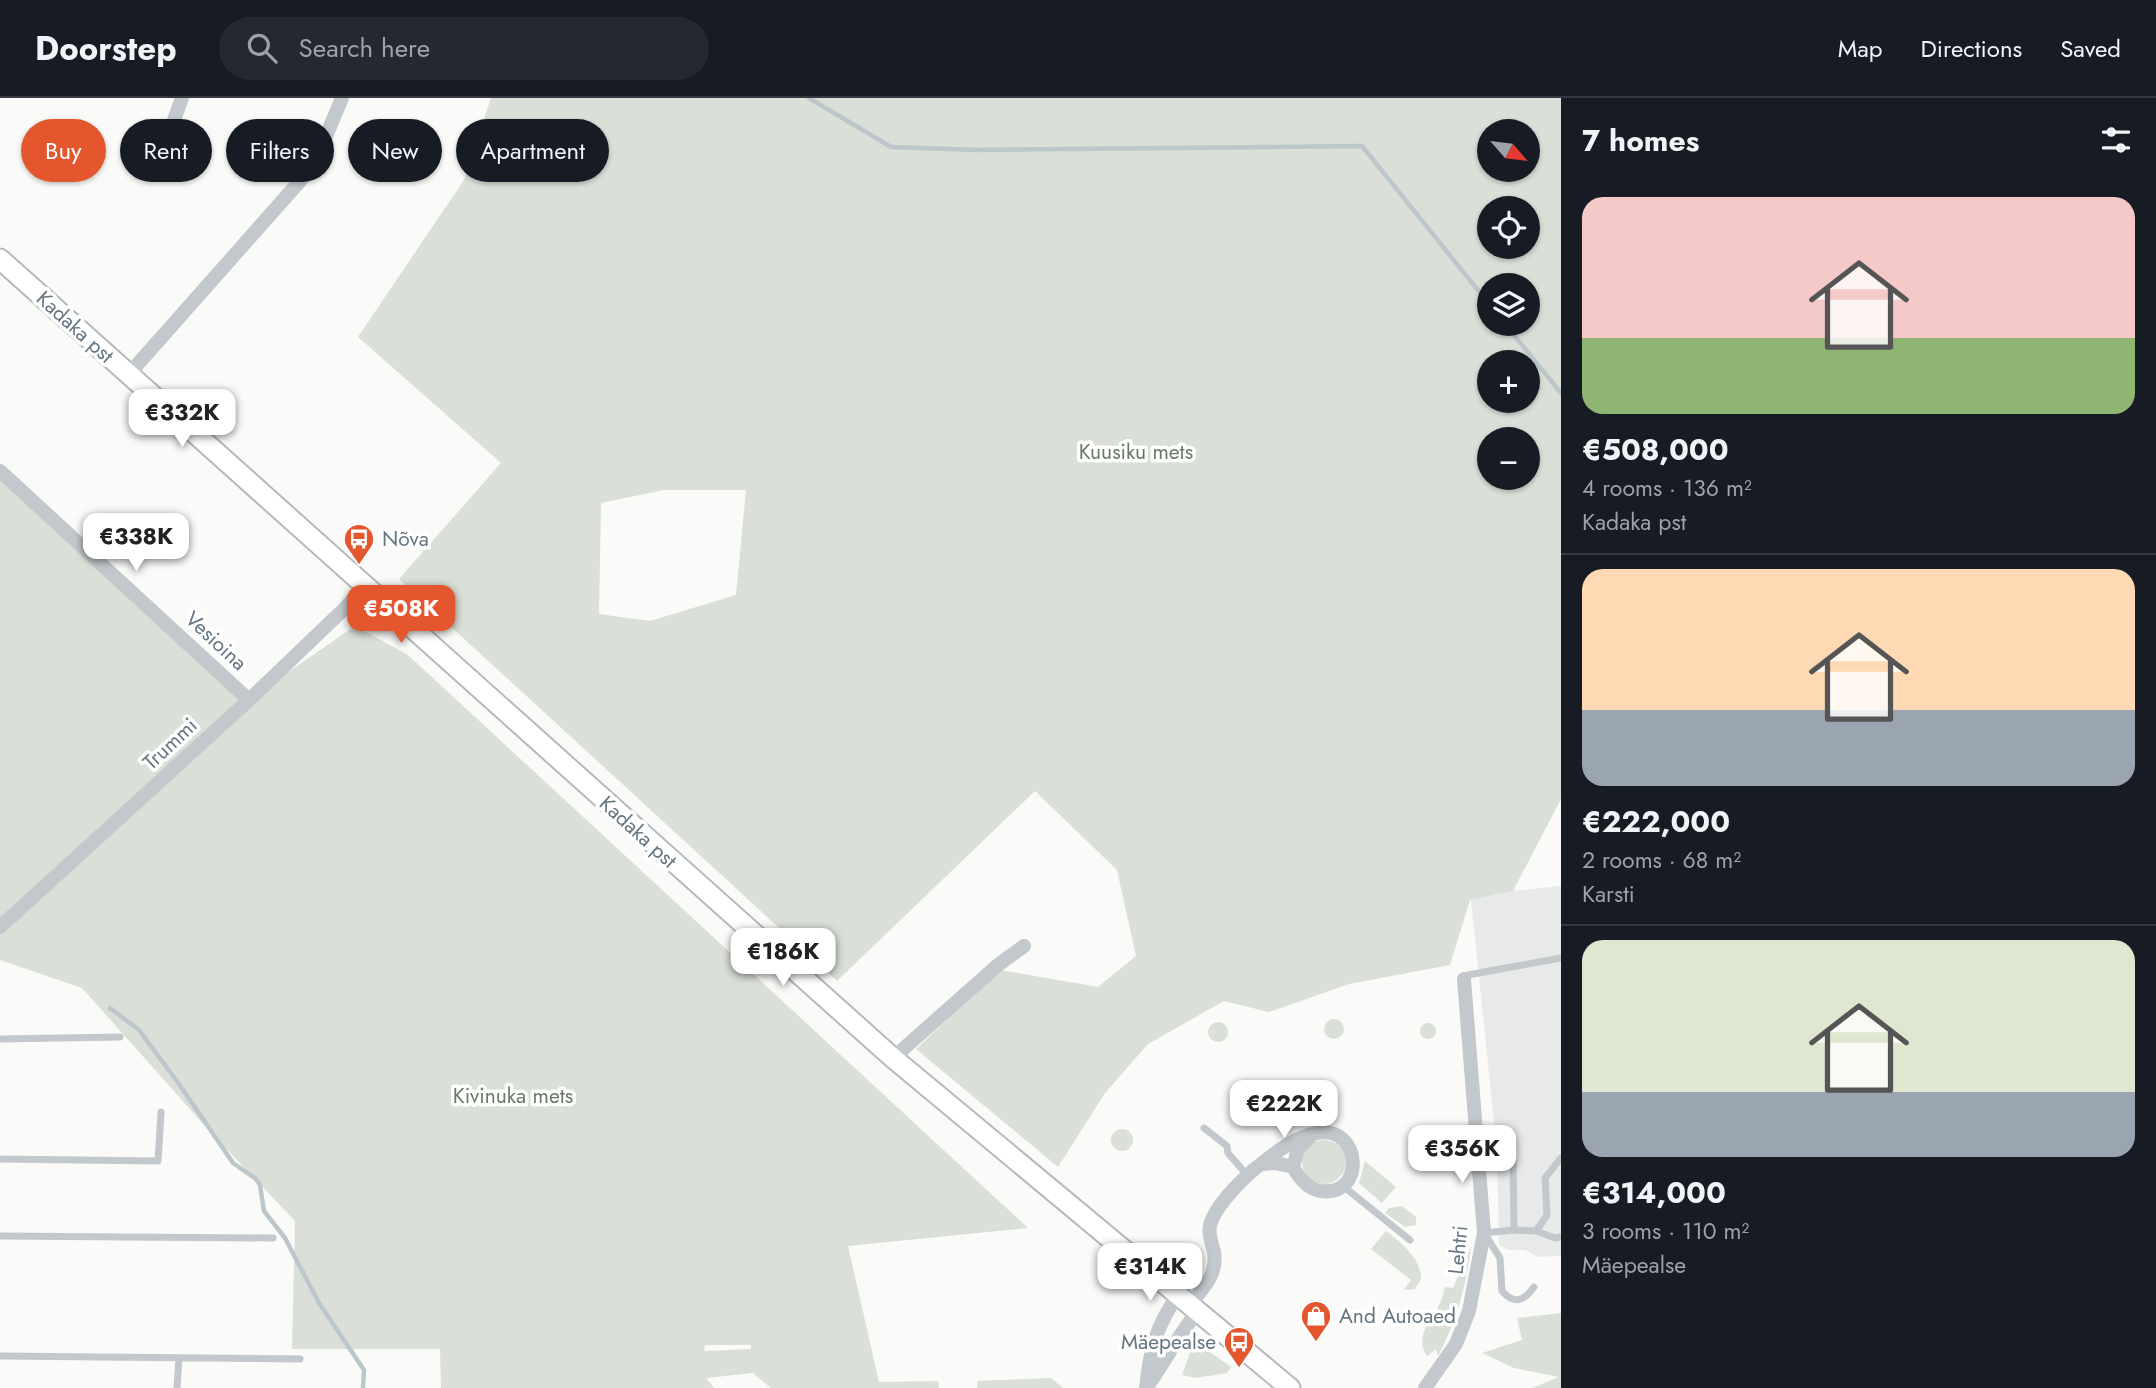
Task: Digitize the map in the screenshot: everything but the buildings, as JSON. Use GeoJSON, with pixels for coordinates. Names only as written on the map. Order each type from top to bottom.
{"type":"FeatureCollection","features":[{"type":"Feature","properties":{"kind":"main road","name":"Kadaka pst"},"geometry":{"type":"LineString","coordinates":[[0,260],[893,1058],[1290,1388]]}},
{"type":"Feature","properties":{"kind":"street"},"geometry":{"type":"LineString","coordinates":[[174,119],[181,98]]}},
{"type":"Feature","properties":{"kind":"street"},"geometry":{"type":"LineString","coordinates":[[129,374],[300,181],[319,153],[342,98]]}},
{"type":"Feature","properties":{"kind":"street","name":"Vesioina"},"geometry":{"type":"LineString","coordinates":[[0,471],[248,700]]}},
{"type":"Feature","properties":{"kind":"street","name":"Trummi"},"geometry":{"type":"LineString","coordinates":[[0,927],[248,700],[365,586]]}},
{"type":"Feature","properties":{"kind":"street"},"geometry":{"type":"LineString","coordinates":[[893,1058],[998,965],[1024,946]]}},
{"type":"Feature","properties":{"kind":"street","name":"Lehtri"},"geometry":{"type":"LineString","coordinates":[[1425,1388],[1456,1343],[1469,1311],[1483,1233],[1464,979]]}},
{"type":"Feature","properties":{"kind":"street"},"geometry":{"type":"LineString","coordinates":[[1146,1388],[1165,1362],[1189,1303],[1213,1275],[1215,1254],[1209,1237],[1215,1214],[1247,1175],[1279,1149],[1313,1134],[1331,1134],[1342,1139],[1353,1154],[1352,1173],[1342,1186],[1326,1191],[1315,1190],[1305,1184],[1293,1167],[1275,1163],[1261,1164]]}},
{"type":"Feature","properties":{"kind":"street"},"geometry":{"type":"LineString","coordinates":[[1293,1167],[1298,1149],[1313,1134]]}},
{"type":"Feature","properties":{"kind":"street"},"geometry":{"type":"LineString","coordinates":[[1146,1388],[1150,1352],[1165,1313],[1189,1303]]}},
{"type":"Feature","properties":{"kind":"lane"},"geometry":{"type":"LineString","coordinates":[[1464,979],[1468,975],[1561,958]]}},
{"type":"Feature","properties":{"kind":"lane"},"geometry":{"type":"LineString","coordinates":[[0,1039],[120,1037]]}},
{"type":"Feature","properties":{"kind":"lane"},"geometry":{"type":"LineString","coordinates":[[0,1159],[158,1161],[161,1112]]}},
{"type":"Feature","properties":{"kind":"lane"},"geometry":{"type":"LineString","coordinates":[[1204,1128],[1227,1146],[1228,1153],[1247,1175]]}},
{"type":"Feature","properties":{"kind":"lane"},"geometry":{"type":"LineString","coordinates":[[1536,1231],[1547,1215],[1545,1178],[1561,1158]]}},
{"type":"Feature","properties":{"kind":"lane"},"geometry":{"type":"LineString","coordinates":[[1513,1160],[1514,1230]]}},
{"type":"Feature","properties":{"kind":"lane"},"geometry":{"type":"LineString","coordinates":[[1342,1186],[1410,1240]]}},
{"type":"Feature","properties":{"kind":"lane"},"geometry":{"type":"LineString","coordinates":[[1534,1287],[1526,1298],[1518,1301],[1509,1299],[1502,1292],[1500,1258],[1483,1233],[1536,1231],[1555,1238],[1561,1237]]}},
{"type":"Feature","properties":{"kind":"lane"},"geometry":{"type":"LineString","coordinates":[[0,1236],[273,1238]]}},
{"type":"Feature","properties":{"kind":"lane"},"geometry":{"type":"LineString","coordinates":[[0,1356],[300,1359]]}},
{"type":"Feature","properties":{"kind":"lane"},"geometry":{"type":"LineString","coordinates":[[177,1388],[178,1358]]}},
{"type":"Feature","properties":{"kind":"shaded area"},"geometry":{"type":"Polygon","coordinates":[[[1561,886],[1561,1256],[1538,1257],[1525,1250],[1508,1250],[1499,1245],[1497,1151],[1471,900],[1513,891],[1561,886]]]}},
{"type":"Feature","properties":{"kind":"green space","name":"Kuusiku mets"},"geometry":{"type":"Polygon","coordinates":[[[491,98],[1561,98],[1561,799],[1513,891],[1470,900],[1450,965],[1349,984],[1269,1012],[1224,1001],[1148,1044],[1105,1093],[1058,1167],[916,1049],[1000,970],[1098,987],[1136,956],[1117,870],[1035,791],[837,981],[399,579],[501,463],[358,337],[463,182],[609,182],[609,119],[484,119],[491,98]],[[664,490],[601,503],[599,614],[650,621],[736,595],[746,490],[664,490]]]}},
{"type":"Feature","properties":{"kind":"green space","name":"Kivinuka mets"},"geometry":{"type":"Polygon","coordinates":[[[0,471],[248,700],[355,626],[408,655],[1028,1228],[848,1246],[879,1382],[938,1381],[939,1388],[771,1388],[753,1373],[706,1378],[714,1388],[441,1388],[440,1349],[292,1349],[295,1221],[214,1136],[82,988],[0,960],[0,471]],[[705,1345],[704,1351],[751,1349],[751,1345],[705,1345]]]}},
{"type":"Feature","properties":{"kind":"green space"},"geometry":{"type":"Polygon","coordinates":[[[1330,1019],[1338,1019],[1344,1029],[1338,1039],[1330,1039],[1324,1033],[1324,1025],[1330,1019]]]}},
{"type":"Feature","properties":{"kind":"green space"},"geometry":{"type":"Polygon","coordinates":[[[1218,1022],[1225,1025],[1228,1032],[1225,1039],[1218,1042],[1211,1039],[1208,1032],[1211,1025],[1218,1022]]]}},
{"type":"Feature","properties":{"kind":"green space"},"geometry":{"type":"Polygon","coordinates":[[[1428,1023],[1434,1025],[1434,1037],[1428,1039],[1422,1037],[1420,1031],[1422,1025],[1428,1023]]]}},
{"type":"Feature","properties":{"kind":"green space"},"geometry":{"type":"Polygon","coordinates":[[[1430,1126],[1436,1128],[1436,1140],[1430,1142],[1424,1140],[1422,1134],[1424,1128],[1430,1126]]]}},
{"type":"Feature","properties":{"kind":"green space"},"geometry":{"type":"Polygon","coordinates":[[[1122,1129],[1130,1132],[1133,1140],[1130,1148],[1122,1151],[1114,1148],[1111,1140],[1114,1132],[1122,1129]]]}},
{"type":"Feature","properties":{"kind":"green space"},"geometry":{"type":"Polygon","coordinates":[[[1324,1140],[1333,1141],[1340,1146],[1345,1153],[1345,1171],[1340,1178],[1333,1183],[1324,1184],[1315,1183],[1308,1178],[1303,1171],[1302,1162],[1303,1153],[1308,1146],[1315,1141],[1324,1140]]]}},
{"type":"Feature","properties":{"kind":"green space"},"geometry":{"type":"Polygon","coordinates":[[[1365,1161],[1396,1187],[1382,1203],[1359,1183],[1365,1161]]]}},
{"type":"Feature","properties":{"kind":"green space"},"geometry":{"type":"Polygon","coordinates":[[[1402,1206],[1416,1217],[1416,1225],[1405,1227],[1385,1213],[1389,1208],[1402,1206]]]}},
{"type":"Feature","properties":{"kind":"green space"},"geometry":{"type":"Polygon","coordinates":[[[1386,1231],[1404,1246],[1418,1265],[1421,1279],[1415,1289],[1404,1290],[1411,1280],[1371,1249],[1386,1231]]]}},
{"type":"Feature","properties":{"kind":"green space"},"geometry":{"type":"Polygon","coordinates":[[[1471,1247],[1463,1289],[1450,1329],[1438,1356],[1436,1349],[1427,1356],[1422,1343],[1424,1332],[1440,1304],[1445,1287],[1453,1288],[1471,1247]]]}},
{"type":"Feature","properties":{"kind":"green space"},"geometry":{"type":"Polygon","coordinates":[[[1561,1313],[1561,1388],[1532,1388],[1559,1377],[1514,1368],[1482,1353],[1522,1340],[1517,1318],[1561,1313]]]}},
{"type":"Feature","properties":{"kind":"green space"},"geometry":{"type":"Polygon","coordinates":[[[1196,1342],[1231,1367],[1227,1373],[1195,1378],[1182,1375],[1196,1342]]]}},
{"type":"Feature","properties":{"kind":"green space"},"geometry":{"type":"Polygon","coordinates":[[[1051,1378],[1063,1388],[977,1388],[978,1381],[1051,1378]]]}},
{"type":"Feature","properties":{"kind":"waterway"},"geometry":{"type":"LineString","coordinates":[[809,98],[891,147],[976,150],[1362,146],[1477,289]]}},
{"type":"Feature","properties":{"kind":"waterway"},"geometry":{"type":"LineString","coordinates":[[1515,336],[1561,393]]}},
{"type":"Feature","properties":{"kind":"waterway"},"geometry":{"type":"LineString","coordinates":[[110,1008],[139,1030],[233,1163],[256,1179],[260,1185],[264,1211],[285,1238],[319,1303],[364,1370],[363,1388]]}},
{"type":"Feature","properties":{"kind":"place","name":"Nõva"},"geometry":{"type":"Point","coordinates":[359,566]}},
{"type":"Feature","properties":{"kind":"place","name":"And Autoaed"},"geometry":{"type":"Point","coordinates":[1316,1343]}},
{"type":"Feature","properties":{"kind":"place","name":"Mäepealse"},"geometry":{"type":"Point","coordinates":[1239,1369]}}]}
